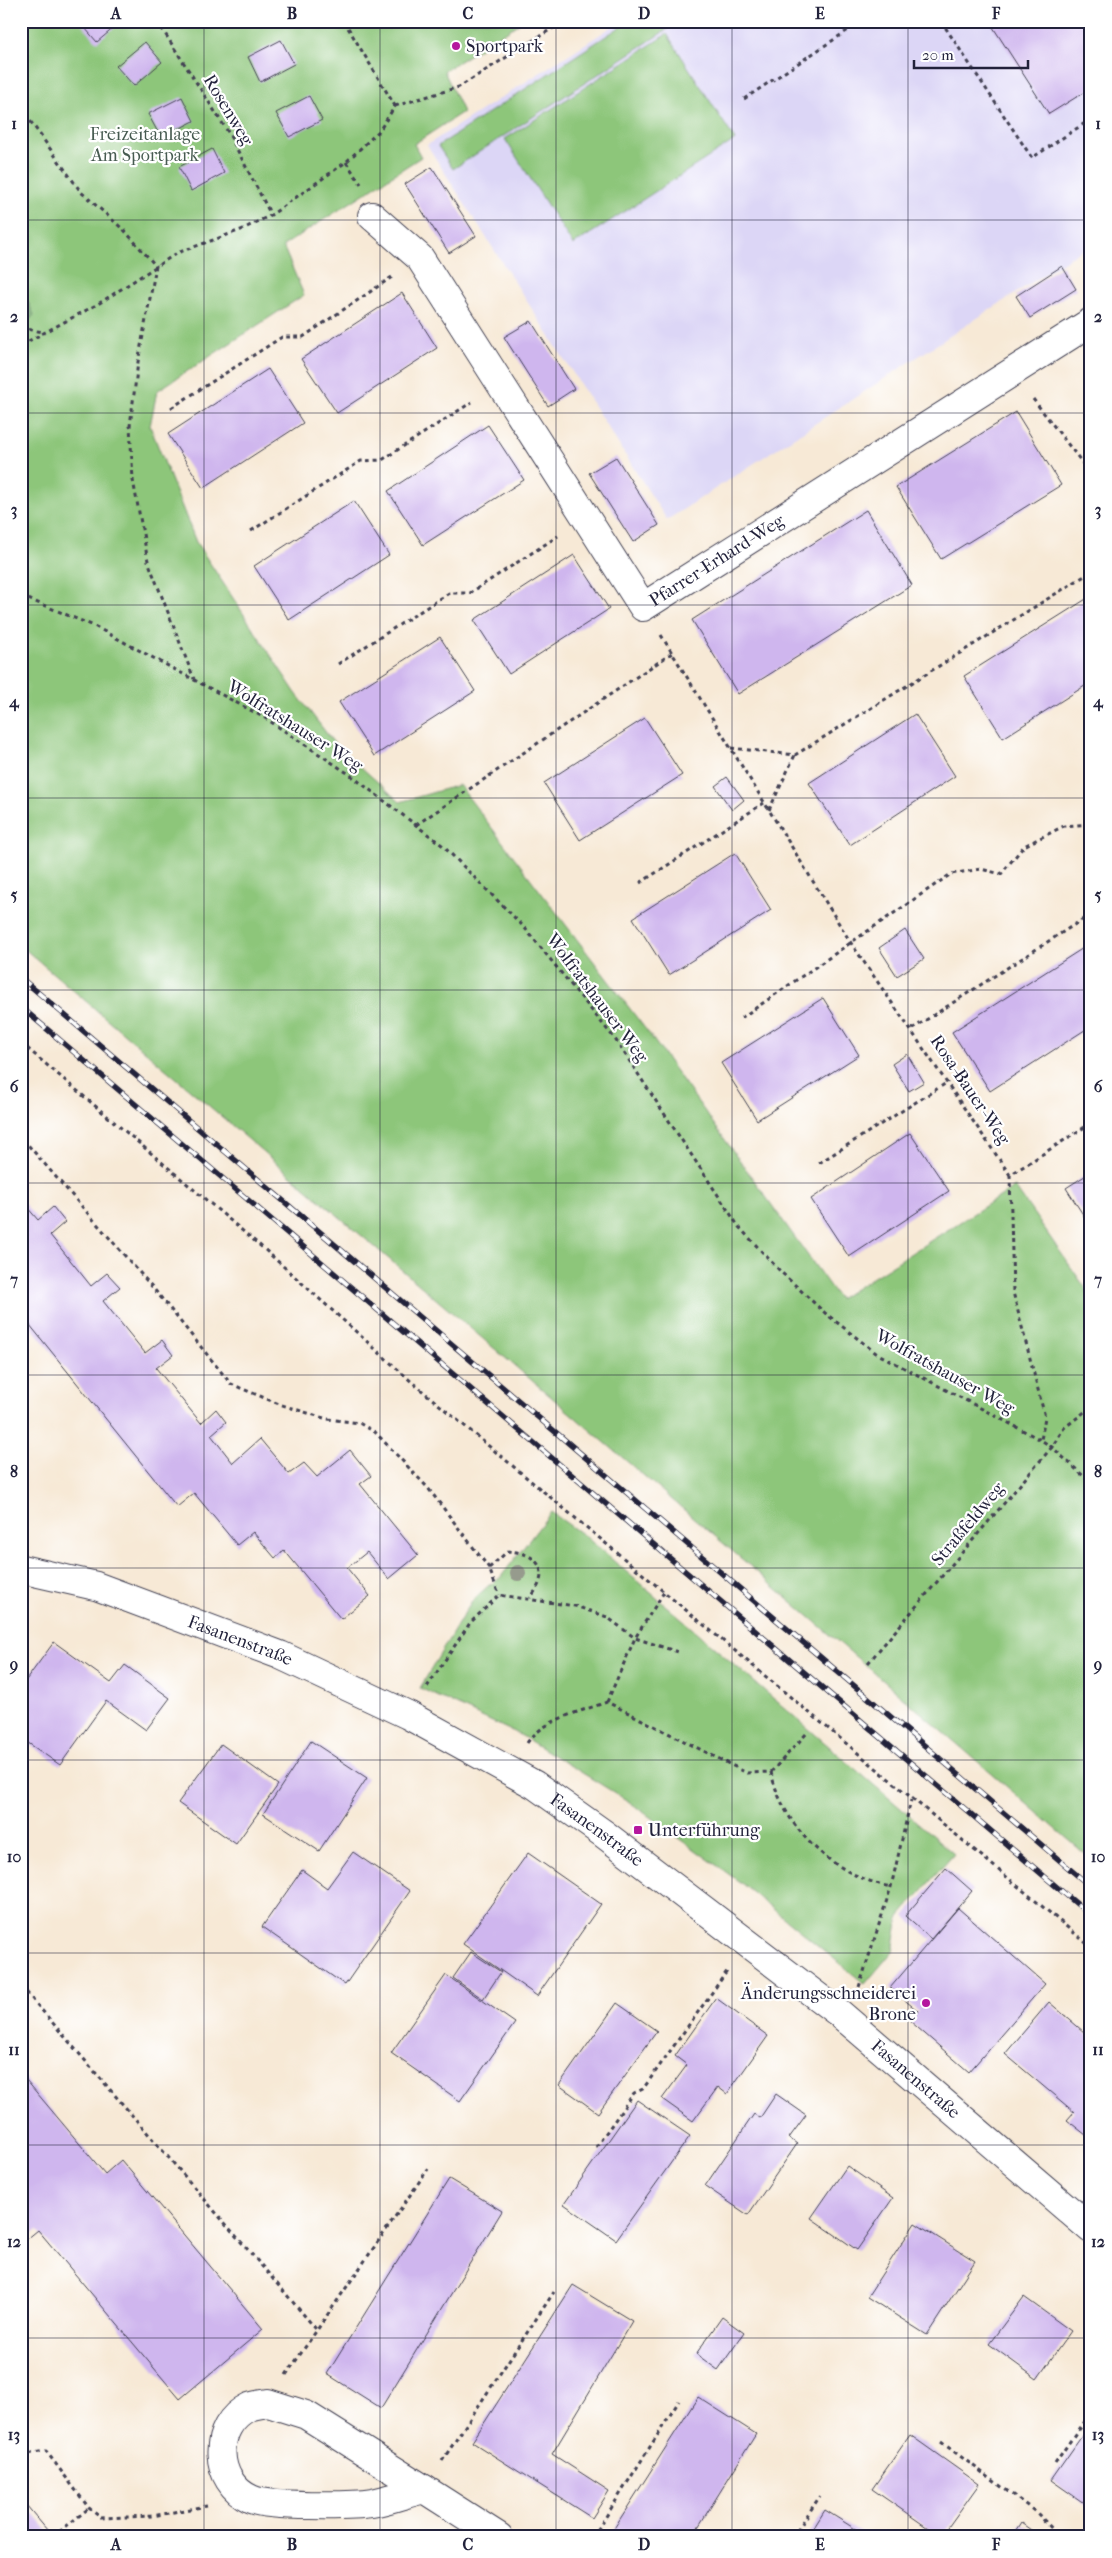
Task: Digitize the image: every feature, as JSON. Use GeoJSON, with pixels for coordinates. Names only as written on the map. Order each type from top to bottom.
{"type":"FeatureCollection","features":[{"type":"Feature","properties":{"kind":"street","name":"Pfarrer-Erhard-Weg"},"geometry":{"type":"LineString","coordinates":[[372,216],[420,258],[643,606],[1091,322]]}},
{"type":"Feature","properties":{"kind":"street","name":"Fasanenstraße"},"geometry":{"type":"LineString","coordinates":[[21,1569],[96,1586],[280,1654],[408,1715],[535,1785],[604,1834],[839,2013],[1091,2229]]}},
{"type":"Feature","properties":{"kind":"street"},"geometry":{"type":"LineString","coordinates":[[424,2488],[372,2503],[268,2504],[251,2499],[236,2489],[222,2469],[220,2450],[231,2423],[249,2407],[268,2403],[306,2415],[424,2488],[499,2537]]}},
{"type":"Feature","properties":{"kind":"path","name":"Rosenweg"},"geometry":{"type":"LineString","coordinates":[[157,21],[228,132],[271,215]]}},
{"type":"Feature","properties":{"kind":"path"},"geometry":{"type":"LineString","coordinates":[[344,21],[395,106]]}},
{"type":"Feature","properties":{"kind":"path"},"geometry":{"type":"LineString","coordinates":[[21,345],[98,304],[177,253],[241,230],[271,215],[346,162],[379,131],[395,106],[458,87],[564,21]]}},
{"type":"Feature","properties":{"kind":"path"},"geometry":{"type":"LineString","coordinates":[[744,99],[862,21]]}},
{"type":"Feature","properties":{"kind":"path"},"geometry":{"type":"LineString","coordinates":[[941,21],[1032,158],[1091,119]]}},
{"type":"Feature","properties":{"kind":"path"},"geometry":{"type":"LineString","coordinates":[[21,108],[81,192],[125,231],[156,266]]}},
{"type":"Feature","properties":{"kind":"path"},"geometry":{"type":"LineString","coordinates":[[171,408],[282,337],[303,337],[420,258]]}},
{"type":"Feature","properties":{"kind":"path"},"geometry":{"type":"LineString","coordinates":[[156,266],[138,362],[130,426],[133,480],[148,561],[194,680]]}},
{"type":"Feature","properties":{"kind":"path"},"geometry":{"type":"LineString","coordinates":[[21,328],[44,333]]}},
{"type":"Feature","properties":{"kind":"path"},"geometry":{"type":"LineString","coordinates":[[1014,370],[1028,392],[1091,474]]}},
{"type":"Feature","properties":{"kind":"path"},"geometry":{"type":"LineString","coordinates":[[251,531],[361,460],[382,460],[500,383]]}},
{"type":"Feature","properties":{"kind":"path"},"geometry":{"type":"LineString","coordinates":[[338,664],[449,594],[470,593],[586,518]]}},
{"type":"Feature","properties":{"kind":"path"},"geometry":{"type":"LineString","coordinates":[[769,810],[795,755],[1091,572]]}},
{"type":"Feature","properties":{"kind":"path","name":"Wolfratshauser Weg"},"geometry":{"type":"LineString","coordinates":[[21,596],[94,626],[265,718],[349,774],[442,845],[524,927],[615,1038],[740,1227],[781,1272],[825,1313],[876,1353],[1041,1440],[1052,1447],[1091,1483]]}},
{"type":"Feature","properties":{"kind":"path","name":"Rosa-Bauer-Weg"},"geometry":{"type":"LineString","coordinates":[[643,606],[851,943],[912,1029],[1010,1175]]}},
{"type":"Feature","properties":{"kind":"path"},"geometry":{"type":"LineString","coordinates":[[416,825],[672,653]]}},
{"type":"Feature","properties":{"kind":"path"},"geometry":{"type":"LineString","coordinates":[[730,748],[795,755]]}},
{"type":"Feature","properties":{"kind":"path"},"geometry":{"type":"LineString","coordinates":[[640,883],[764,803]]}},
{"type":"Feature","properties":{"kind":"path"},"geometry":{"type":"LineString","coordinates":[[741,1018],[951,874],[981,870],[1002,874],[1024,846],[1064,826],[1091,824]]}},
{"type":"Feature","properties":{"kind":"path"},"geometry":{"type":"LineString","coordinates":[[912,1029],[1091,914]]}},
{"type":"Feature","properties":{"kind":"path"},"geometry":{"type":"LineString","coordinates":[[21,1043],[264,1249],[413,1383],[911,1800],[1091,1948]]}},
{"type":"Feature","properties":{"kind":"path"},"geometry":{"type":"LineString","coordinates":[[819,1163],[948,1082]]}},
{"type":"Feature","properties":{"kind":"path"},"geometry":{"type":"LineString","coordinates":[[1041,1440],[1044,1417],[1013,1292],[1010,1175],[1091,1123]]}},
{"type":"Feature","properties":{"kind":"path"},"geometry":{"type":"LineString","coordinates":[[21,1143],[28,1145],[148,1282],[231,1384],[279,1404],[327,1419],[359,1423],[374,1432],[428,1488],[489,1568],[499,1595]]}},
{"type":"Feature","properties":{"kind":"path","name":"Straßfeldweg"},"geometry":{"type":"LineString","coordinates":[[868,1663],[1052,1447],[1064,1428],[1091,1407]]}},
{"type":"Feature","properties":{"kind":"path"},"geometry":{"type":"LineString","coordinates":[[489,1568],[508,1551],[520,1552],[533,1558],[540,1568],[542,1578],[538,1588],[530,1598]]}},
{"type":"Feature","properties":{"kind":"path"},"geometry":{"type":"LineString","coordinates":[[509,1770],[535,1732],[564,1718],[606,1702],[635,1638],[664,1592]]}},
{"type":"Feature","properties":{"kind":"path"},"geometry":{"type":"LineString","coordinates":[[408,1715],[470,1622],[499,1595],[575,1606],[606,1617],[635,1638],[678,1652]]}},
{"type":"Feature","properties":{"kind":"path"},"geometry":{"type":"LineString","coordinates":[[606,1702],[747,1773],[771,1772],[808,1732]]}},
{"type":"Feature","properties":{"kind":"path"},"geometry":{"type":"LineString","coordinates":[[771,1772],[775,1791],[784,1808],[796,1827],[813,1846],[854,1875],[872,1883],[891,1887]]}},
{"type":"Feature","properties":{"kind":"path"},"geometry":{"type":"LineString","coordinates":[[839,2013],[857,1990],[891,1887],[911,1800]]}},
{"type":"Feature","properties":{"kind":"path"},"geometry":{"type":"LineString","coordinates":[[596,2147],[634,2093],[643,2089],[747,1943]]}},
{"type":"Feature","properties":{"kind":"path"},"geometry":{"type":"LineString","coordinates":[[21,1986],[316,2329]]}},
{"type":"Feature","properties":{"kind":"path"},"geometry":{"type":"LineString","coordinates":[[268,2403],[316,2329],[428,2170]]}},
{"type":"Feature","properties":{"kind":"path"},"geometry":{"type":"LineString","coordinates":[[424,2488],[554,2292]]}},
{"type":"Feature","properties":{"kind":"path"},"geometry":{"type":"LineString","coordinates":[[593,2537],[679,2401]]}},
{"type":"Feature","properties":{"kind":"path"},"geometry":{"type":"LineString","coordinates":[[1054,2463],[1091,2411]]}},
{"type":"Feature","properties":{"kind":"path"},"geometry":{"type":"LineString","coordinates":[[941,2442],[1036,2513],[1060,2537]]}},
{"type":"Feature","properties":{"kind":"path"},"geometry":{"type":"LineString","coordinates":[[21,2455],[46,2451],[89,2508],[101,2518],[152,2516],[205,2507],[236,2489]]}},
{"type":"Feature","properties":{"kind":"path"},"geometry":{"type":"LineString","coordinates":[[793,2537],[820,2496]]}},
{"type":"Feature","properties":{"kind":"path"},"geometry":{"type":"LineString","coordinates":[[53,2537],[89,2508]]}},
{"type":"Feature","properties":{"kind":"shaded area"},"geometry":{"type":"Polygon","coordinates":[[[621,21],[1091,21],[1091,244],[667,520],[427,145],[621,21]]]}},
{"type":"Feature","properties":{"kind":"green space","name":"Freizeitanlage Am Sportpark"},"geometry":{"type":"Polygon","coordinates":[[[21,21],[523,21],[444,71],[463,112],[414,144],[421,157],[283,246],[304,295],[157,391],[150,426],[196,542],[295,692],[334,743],[400,802],[459,785],[650,1035],[839,1299],[1015,1187],[1091,1296],[1091,1859],[750,1566],[21,946],[21,21]]]}},
{"type":"Feature","properties":{"kind":"green space"},"geometry":{"type":"Polygon","coordinates":[[[629,21],[680,21],[453,169],[438,146],[629,21]]]}},
{"type":"Feature","properties":{"kind":"green space"},"geometry":{"type":"Polygon","coordinates":[[[667,34],[735,140],[573,245],[505,139],[667,34]]]}},
{"type":"Feature","properties":{"kind":"green space"},"geometry":{"type":"Polygon","coordinates":[[[21,287],[34,315],[21,329],[21,287]]]}},
{"type":"Feature","properties":{"kind":"green space"},"geometry":{"type":"Polygon","coordinates":[[[551,1512],[586,1537],[954,1854],[899,1917],[893,1951],[865,1984],[741,1883],[628,1801],[522,1736],[420,1688],[471,1602],[500,1578],[551,1512]]]}},
{"type":"Feature","properties":{"kind":"building"},"geometry":{"type":"Polygon","coordinates":[[[79,21],[122,21],[97,42],[79,21]]]}},
{"type":"Feature","properties":{"kind":"building"},"geometry":{"type":"Polygon","coordinates":[[[989,21],[1091,21],[1091,88],[1049,114],[989,21]]]}},
{"type":"Feature","properties":{"kind":"building"},"geometry":{"type":"Polygon","coordinates":[[[281,40],[294,64],[260,82],[248,57],[281,40]]]}},
{"type":"Feature","properties":{"kind":"building"},"geometry":{"type":"Polygon","coordinates":[[[145,42],[162,62],[134,86],[116,66],[145,42]]]}},
{"type":"Feature","properties":{"kind":"building"},"geometry":{"type":"Polygon","coordinates":[[[309,96],[322,120],[289,137],[276,113],[309,96]]]}},
{"type":"Feature","properties":{"kind":"building"},"geometry":{"type":"Polygon","coordinates":[[[182,97],[194,121],[161,138],[148,114],[182,97]]]}},
{"type":"Feature","properties":{"kind":"building"},"geometry":{"type":"Polygon","coordinates":[[[212,149],[224,173],[191,191],[179,167],[212,149]]]}},
{"type":"Feature","properties":{"kind":"building"},"geometry":{"type":"Polygon","coordinates":[[[432,167],[476,236],[449,253],[405,184],[432,167]]]}},
{"type":"Feature","properties":{"kind":"building"},"geometry":{"type":"Polygon","coordinates":[[[1062,266],[1076,289],[1030,318],[1016,296],[1062,266]]]}},
{"type":"Feature","properties":{"kind":"building"},"geometry":{"type":"Polygon","coordinates":[[[402,293],[437,348],[337,413],[301,359],[402,293]]]}},
{"type":"Feature","properties":{"kind":"building"},"geometry":{"type":"Polygon","coordinates":[[[531,321],[574,389],[548,406],[504,337],[531,321]]]}},
{"type":"Feature","properties":{"kind":"building"},"geometry":{"type":"Polygon","coordinates":[[[268,369],[303,423],[203,488],[168,434],[268,369]]]}},
{"type":"Feature","properties":{"kind":"building"},"geometry":{"type":"Polygon","coordinates":[[[1091,372],[1091,385],[1085,376],[1091,372]]]}},
{"type":"Feature","properties":{"kind":"building"},"geometry":{"type":"Polygon","coordinates":[[[1016,412],[1061,485],[941,559],[896,487],[1016,412]]]}},
{"type":"Feature","properties":{"kind":"building"},"geometry":{"type":"Polygon","coordinates":[[[488,425],[524,480],[423,545],[388,491],[488,425]]]}},
{"type":"Feature","properties":{"kind":"building"},"geometry":{"type":"Polygon","coordinates":[[[616,457],[659,525],[633,542],[589,473],[616,457]]]}},
{"type":"Feature","properties":{"kind":"building"},"geometry":{"type":"Polygon","coordinates":[[[354,501],[389,555],[289,620],[254,566],[354,501]]]}},
{"type":"Feature","properties":{"kind":"building"},"geometry":{"type":"Polygon","coordinates":[[[866,510],[912,585],[738,694],[692,620],[866,510]]]}},
{"type":"Feature","properties":{"kind":"building"},"geometry":{"type":"Polygon","coordinates":[[[574,555],[609,609],[509,674],[474,620],[574,555]]]}},
{"type":"Feature","properties":{"kind":"building"},"geometry":{"type":"Polygon","coordinates":[[[1091,596],[1091,682],[1003,738],[964,676],[1091,596]]]}},
{"type":"Feature","properties":{"kind":"building"},"geometry":{"type":"Polygon","coordinates":[[[440,637],[475,691],[374,756],[339,702],[440,637]]]}},
{"type":"Feature","properties":{"kind":"building"},"geometry":{"type":"Polygon","coordinates":[[[915,714],[955,776],[850,845],[809,783],[915,714]]]}},
{"type":"Feature","properties":{"kind":"building"},"geometry":{"type":"Polygon","coordinates":[[[645,718],[682,775],[580,840],[544,783],[645,718]]]}},
{"type":"Feature","properties":{"kind":"building"},"geometry":{"type":"Polygon","coordinates":[[[727,777],[744,800],[732,810],[715,786],[727,777]]]}},
{"type":"Feature","properties":{"kind":"building"},"geometry":{"type":"Polygon","coordinates":[[[735,853],[771,910],[669,975],[633,918],[735,853]]]}},
{"type":"Feature","properties":{"kind":"building"},"geometry":{"type":"Polygon","coordinates":[[[905,930],[924,959],[897,976],[879,948],[905,930]]]}},
{"type":"Feature","properties":{"kind":"building"},"geometry":{"type":"Polygon","coordinates":[[[1091,943],[1091,1026],[990,1091],[952,1032],[1091,943]]]}},
{"type":"Feature","properties":{"kind":"building"},"geometry":{"type":"Polygon","coordinates":[[[823,998],[859,1055],[757,1120],[721,1063],[823,998]]]}},
{"type":"Feature","properties":{"kind":"building"},"geometry":{"type":"Polygon","coordinates":[[[907,1054],[924,1082],[909,1091],[892,1064],[907,1054]]]}},
{"type":"Feature","properties":{"kind":"building"},"geometry":{"type":"Polygon","coordinates":[[[910,1133],[949,1191],[849,1257],[811,1199],[910,1133]]]}},
{"type":"Feature","properties":{"kind":"building"},"geometry":{"type":"Polygon","coordinates":[[[1091,1172],[1091,1227],[1066,1188],[1091,1172]]]}},
{"type":"Feature","properties":{"kind":"building"},"geometry":{"type":"Polygon","coordinates":[[[21,1200],[38,1220],[53,1207],[65,1222],[50,1235],[91,1286],[107,1273],[120,1287],[103,1301],[145,1353],[162,1340],[173,1355],[156,1368],[201,1423],[216,1409],[226,1422],[211,1435],[233,1463],[260,1439],[289,1474],[304,1463],[317,1477],[350,1450],[371,1476],[360,1484],[418,1555],[389,1579],[367,1552],[347,1568],[370,1596],[341,1619],[284,1550],[275,1558],[253,1532],[237,1545],[194,1493],[177,1507],[21,1314],[21,1200]]]}},
{"type":"Feature","properties":{"kind":"building"},"geometry":{"type":"Polygon","coordinates":[[[54,1642],[111,1683],[125,1665],[170,1698],[146,1730],[106,1701],[60,1765],[21,1738],[21,1687],[54,1642]]]}},
{"type":"Feature","properties":{"kind":"building"},"geometry":{"type":"Polygon","coordinates":[[[311,1741],[367,1778],[319,1851],[263,1814],[311,1741]]]}},
{"type":"Feature","properties":{"kind":"building"},"geometry":{"type":"Polygon","coordinates":[[[221,1744],[278,1785],[236,1844],[178,1803],[221,1744]]]}},
{"type":"Feature","properties":{"kind":"building"},"geometry":{"type":"Polygon","coordinates":[[[353,1852],[410,1891],[345,1985],[262,1927],[302,1870],[327,1888],[353,1852]]]}},
{"type":"Feature","properties":{"kind":"building"},"geometry":{"type":"Polygon","coordinates":[[[528,1853],[601,1904],[537,1996],[463,1944],[528,1853]]]}},
{"type":"Feature","properties":{"kind":"building"},"geometry":{"type":"Polygon","coordinates":[[[946,1868],[972,1891],[931,1939],[905,1916],[946,1868]]]}},
{"type":"Feature","properties":{"kind":"building"},"geometry":{"type":"Polygon","coordinates":[[[958,1908],[1045,1984],[969,2072],[910,2021],[918,2011],[890,1988],[958,1908]]]}},
{"type":"Feature","properties":{"kind":"building"},"geometry":{"type":"Polygon","coordinates":[[[471,1952],[501,1972],[483,1999],[453,1978],[471,1952]]]}},
{"type":"Feature","properties":{"kind":"building"},"geometry":{"type":"Polygon","coordinates":[[[446,1975],[515,2023],[460,2101],[391,2053],[446,1975]]]}},
{"type":"Feature","properties":{"kind":"building"},"geometry":{"type":"Polygon","coordinates":[[[716,1998],[768,2036],[727,2094],[718,2087],[693,2121],[662,2099],[687,2065],[675,2056],[716,1998]]]}},
{"type":"Feature","properties":{"kind":"building"},"geometry":{"type":"Polygon","coordinates":[[[1049,2002],[1091,2038],[1091,2139],[1067,2120],[1074,2112],[1005,2054],[1049,2002]]]}},
{"type":"Feature","properties":{"kind":"building"},"geometry":{"type":"Polygon","coordinates":[[[617,2003],[657,2031],[598,2113],[559,2085],[617,2003]]]}},
{"type":"Feature","properties":{"kind":"building"},"geometry":{"type":"Polygon","coordinates":[[[21,2074],[105,2174],[121,2160],[263,2329],[180,2399],[38,2230],[21,2244],[21,2074]]]}},
{"type":"Feature","properties":{"kind":"building"},"geometry":{"type":"Polygon","coordinates":[[[776,2094],[806,2115],[789,2138],[797,2144],[748,2215],[705,2186],[754,2114],[760,2118],[776,2094]]]}},
{"type":"Feature","properties":{"kind":"building"},"geometry":{"type":"Polygon","coordinates":[[[637,2100],[690,2136],[616,2240],[564,2204],[637,2100]]]}},
{"type":"Feature","properties":{"kind":"building"},"geometry":{"type":"Polygon","coordinates":[[[847,2166],[893,2198],[857,2250],[811,2218],[847,2166]]]}},
{"type":"Feature","properties":{"kind":"building"},"geometry":{"type":"Polygon","coordinates":[[[449,2179],[502,2211],[381,2408],[327,2374],[449,2179]]]}},
{"type":"Feature","properties":{"kind":"building"},"geometry":{"type":"Polygon","coordinates":[[[915,2223],[975,2261],[927,2335],[867,2297],[915,2223]]]}},
{"type":"Feature","properties":{"kind":"building"},"geometry":{"type":"Polygon","coordinates":[[[573,2285],[632,2321],[552,2454],[609,2491],[592,2518],[472,2442],[573,2285]]]}},
{"type":"Feature","properties":{"kind":"building"},"geometry":{"type":"Polygon","coordinates":[[[1024,2297],[1071,2331],[1037,2379],[989,2344],[1024,2297]]]}},
{"type":"Feature","properties":{"kind":"building"},"geometry":{"type":"Polygon","coordinates":[[[722,2317],[744,2333],[718,2370],[696,2354],[722,2317]]]}},
{"type":"Feature","properties":{"kind":"building"},"geometry":{"type":"Polygon","coordinates":[[[698,2397],[756,2434],[692,2537],[624,2537],[613,2530],[698,2397]]]}},
{"type":"Feature","properties":{"kind":"building"},"geometry":{"type":"Polygon","coordinates":[[[1091,2423],[1091,2508],[1051,2480],[1091,2423]]]}},
{"type":"Feature","properties":{"kind":"building"},"geometry":{"type":"Polygon","coordinates":[[[910,2435],[979,2484],[941,2537],[872,2489],[910,2435]]]}},
{"type":"Feature","properties":{"kind":"building"},"geometry":{"type":"Polygon","coordinates":[[[21,2499],[53,2537],[21,2537],[21,2499]]]}},
{"type":"Feature","properties":{"kind":"building"},"geometry":{"type":"Polygon","coordinates":[[[825,2510],[868,2537],[808,2537],[825,2510]]]}},
{"type":"Feature","properties":{"kind":"building"},"geometry":{"type":"Polygon","coordinates":[[[1021,2523],[1041,2537],[1012,2537],[1021,2523]]]}},
{"type":"Feature","properties":{"kind":"railway"},"geometry":{"type":"LineString","coordinates":[[21,978],[1091,1887]]}},
{"type":"Feature","properties":{"kind":"railway"},"geometry":{"type":"LineString","coordinates":[[21,1007],[1091,1916]]}},
{"type":"Feature","properties":{"kind":"place","name":"Sportpark"},"geometry":{"type":"Point","coordinates":[456,46]}},
{"type":"Feature","properties":{"kind":"place","name":"Unterführung"},"geometry":{"type":"Point","coordinates":[638,1830]}},
{"type":"Feature","properties":{"kind":"place","name":"Änderungsschneiderei Brone"},"geometry":{"type":"Point","coordinates":[926,2003]}}]}
